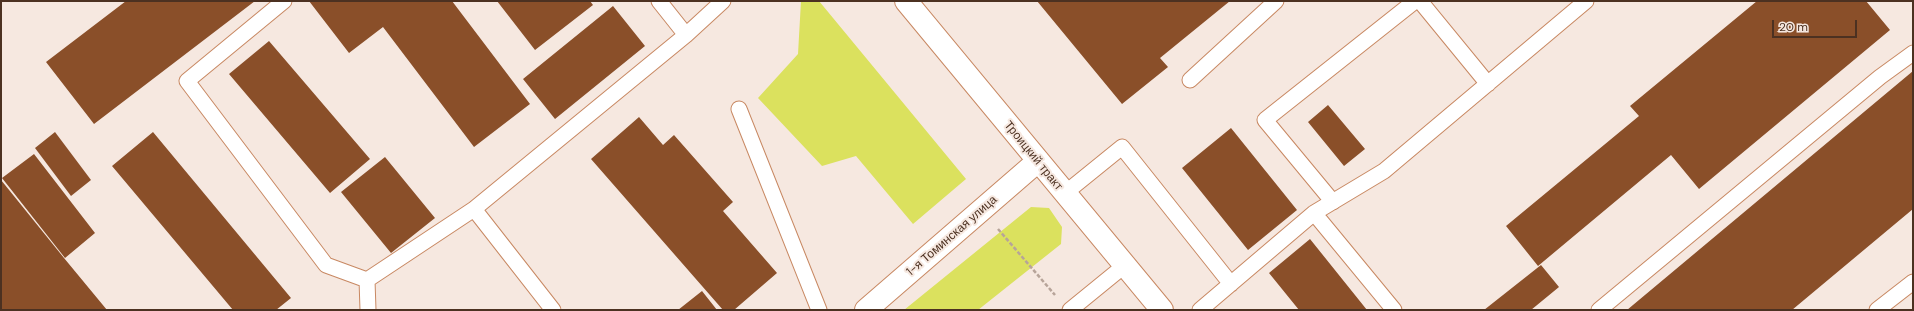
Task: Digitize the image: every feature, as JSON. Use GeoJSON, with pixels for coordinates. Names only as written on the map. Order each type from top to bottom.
{"type":"FeatureCollection","features":[{"type":"Feature","properties":{"kind":"main road","name":"Троицкий тракт"},"geometry":{"type":"LineString","coordinates":[[906,1],[1064,194],[1162,310]]}},
{"type":"Feature","properties":{"kind":"main road","name":"1-я Томинская улица"},"geometry":{"type":"LineString","coordinates":[[866,310],[1038,161]]}},
{"type":"Feature","properties":{"kind":"lane"},"geometry":{"type":"LineString","coordinates":[[284,1],[187,81],[326,265],[367,280]]}},
{"type":"Feature","properties":{"kind":"lane"},"geometry":{"type":"LineString","coordinates":[[658,1],[686,35]]}},
{"type":"Feature","properties":{"kind":"lane"},"geometry":{"type":"LineString","coordinates":[[367,280],[474,208],[686,35],[723,1]]}},
{"type":"Feature","properties":{"kind":"lane"},"geometry":{"type":"LineString","coordinates":[[1190,80],[1276,1]]}},
{"type":"Feature","properties":{"kind":"lane"},"geometry":{"type":"LineString","coordinates":[[1333,202],[1265,120],[1415,1]]}},
{"type":"Feature","properties":{"kind":"lane"},"geometry":{"type":"LineString","coordinates":[[1420,1],[1488,84]]}},
{"type":"Feature","properties":{"kind":"lane"},"geometry":{"type":"LineString","coordinates":[[1200,310],[1314,213],[1384,171],[1586,1]]}},
{"type":"Feature","properties":{"kind":"lane"},"geometry":{"type":"LineString","coordinates":[[1598,310],[1880,77],[1913,53]]}},
{"type":"Feature","properties":{"kind":"lane"},"geometry":{"type":"LineString","coordinates":[[739,109],[819,310]]}},
{"type":"Feature","properties":{"kind":"lane"},"geometry":{"type":"LineString","coordinates":[[1064,194],[1122,147],[1231,284]]}},
{"type":"Feature","properties":{"kind":"lane"},"geometry":{"type":"LineString","coordinates":[[474,208],[553,310]]}},
{"type":"Feature","properties":{"kind":"lane"},"geometry":{"type":"LineString","coordinates":[[1314,213],[1394,310]]}},
{"type":"Feature","properties":{"kind":"lane"},"geometry":{"type":"LineString","coordinates":[[1070,310],[1124,266]]}},
{"type":"Feature","properties":{"kind":"lane"},"geometry":{"type":"LineString","coordinates":[[367,280],[368,310]]}},
{"type":"Feature","properties":{"kind":"lane"},"geometry":{"type":"LineString","coordinates":[[1877,310],[1913,282]]}},
{"type":"Feature","properties":{"kind":"path"},"geometry":{"type":"LineString","coordinates":[[982,210],[1058,298]]}},
{"type":"Feature","properties":{"kind":"shaded area"},"geometry":{"type":"Polygon","coordinates":[[[801,1],[819,1],[966,179],[913,224],[856,156],[822,166],[758,98],[798,54],[801,1]]]}},
{"type":"Feature","properties":{"kind":"shaded area"},"geometry":{"type":"Polygon","coordinates":[[[1031,207],[1049,208],[1062,227],[1061,244],[978,310],[904,310],[1031,207]]]}},
{"type":"Feature","properties":{"kind":"building"},"geometry":{"type":"Polygon","coordinates":[[[126,1],[255,1],[94,124],[46,62],[126,1]]]}},
{"type":"Feature","properties":{"kind":"building"},"geometry":{"type":"Polygon","coordinates":[[[309,1],[452,1],[530,104],[474,147],[383,27],[349,53],[309,1]]]}},
{"type":"Feature","properties":{"kind":"building"},"geometry":{"type":"Polygon","coordinates":[[[497,1],[590,1],[593,5],[535,50],[497,1]]]}},
{"type":"Feature","properties":{"kind":"building"},"geometry":{"type":"Polygon","coordinates":[[[1037,1],[1230,1],[1160,58],[1168,67],[1122,104],[1037,1]]]}},
{"type":"Feature","properties":{"kind":"building"},"geometry":{"type":"Polygon","coordinates":[[[1757,1],[1866,1],[1890,30],[1699,189],[1671,155],[1538,266],[1506,226],[1639,116],[1630,106],[1757,1]]]}},
{"type":"Feature","properties":{"kind":"building"},"geometry":{"type":"Polygon","coordinates":[[[613,6],[645,46],[555,119],[523,79],[613,6]]]}},
{"type":"Feature","properties":{"kind":"building"},"geometry":{"type":"Polygon","coordinates":[[[269,41],[370,159],[330,193],[229,74],[269,41]]]}},
{"type":"Feature","properties":{"kind":"building"},"geometry":{"type":"Polygon","coordinates":[[[1913,71],[1913,209],[1792,310],[1627,310],[1913,71]]]}},
{"type":"Feature","properties":{"kind":"building"},"geometry":{"type":"Polygon","coordinates":[[[1328,105],[1365,149],[1344,166],[1308,122],[1328,105]]]}},
{"type":"Feature","properties":{"kind":"building"},"geometry":{"type":"Polygon","coordinates":[[[639,117],[663,145],[674,135],[733,202],[723,211],[777,273],[734,310],[723,310],[591,159],[639,117]]]}},
{"type":"Feature","properties":{"kind":"building"},"geometry":{"type":"Polygon","coordinates":[[[1231,128],[1297,210],[1248,250],[1182,168],[1231,128]]]}},
{"type":"Feature","properties":{"kind":"building"},"geometry":{"type":"Polygon","coordinates":[[[55,132],[91,180],[71,196],[35,148],[55,132]]]}},
{"type":"Feature","properties":{"kind":"building"},"geometry":{"type":"Polygon","coordinates":[[[153,132],[291,298],[276,310],[233,310],[112,166],[153,132]]]}},
{"type":"Feature","properties":{"kind":"building"},"geometry":{"type":"Polygon","coordinates":[[[34,154],[95,233],[65,258],[2,178],[34,154]]]}},
{"type":"Feature","properties":{"kind":"building"},"geometry":{"type":"Polygon","coordinates":[[[385,157],[435,218],[391,253],[341,192],[385,157]]]}},
{"type":"Feature","properties":{"kind":"building"},"geometry":{"type":"Polygon","coordinates":[[[1,180],[64,258],[107,310],[1,310],[1,180]]]}},
{"type":"Feature","properties":{"kind":"building"},"geometry":{"type":"Polygon","coordinates":[[[1310,239],[1367,310],[1299,310],[1269,273],[1310,239]]]}},
{"type":"Feature","properties":{"kind":"building"},"geometry":{"type":"Polygon","coordinates":[[[1541,265],[1559,287],[1531,310],[1484,310],[1541,265]]]}},
{"type":"Feature","properties":{"kind":"building"},"geometry":{"type":"Polygon","coordinates":[[[702,291],[717,310],[678,310],[702,291]]]}}]}
